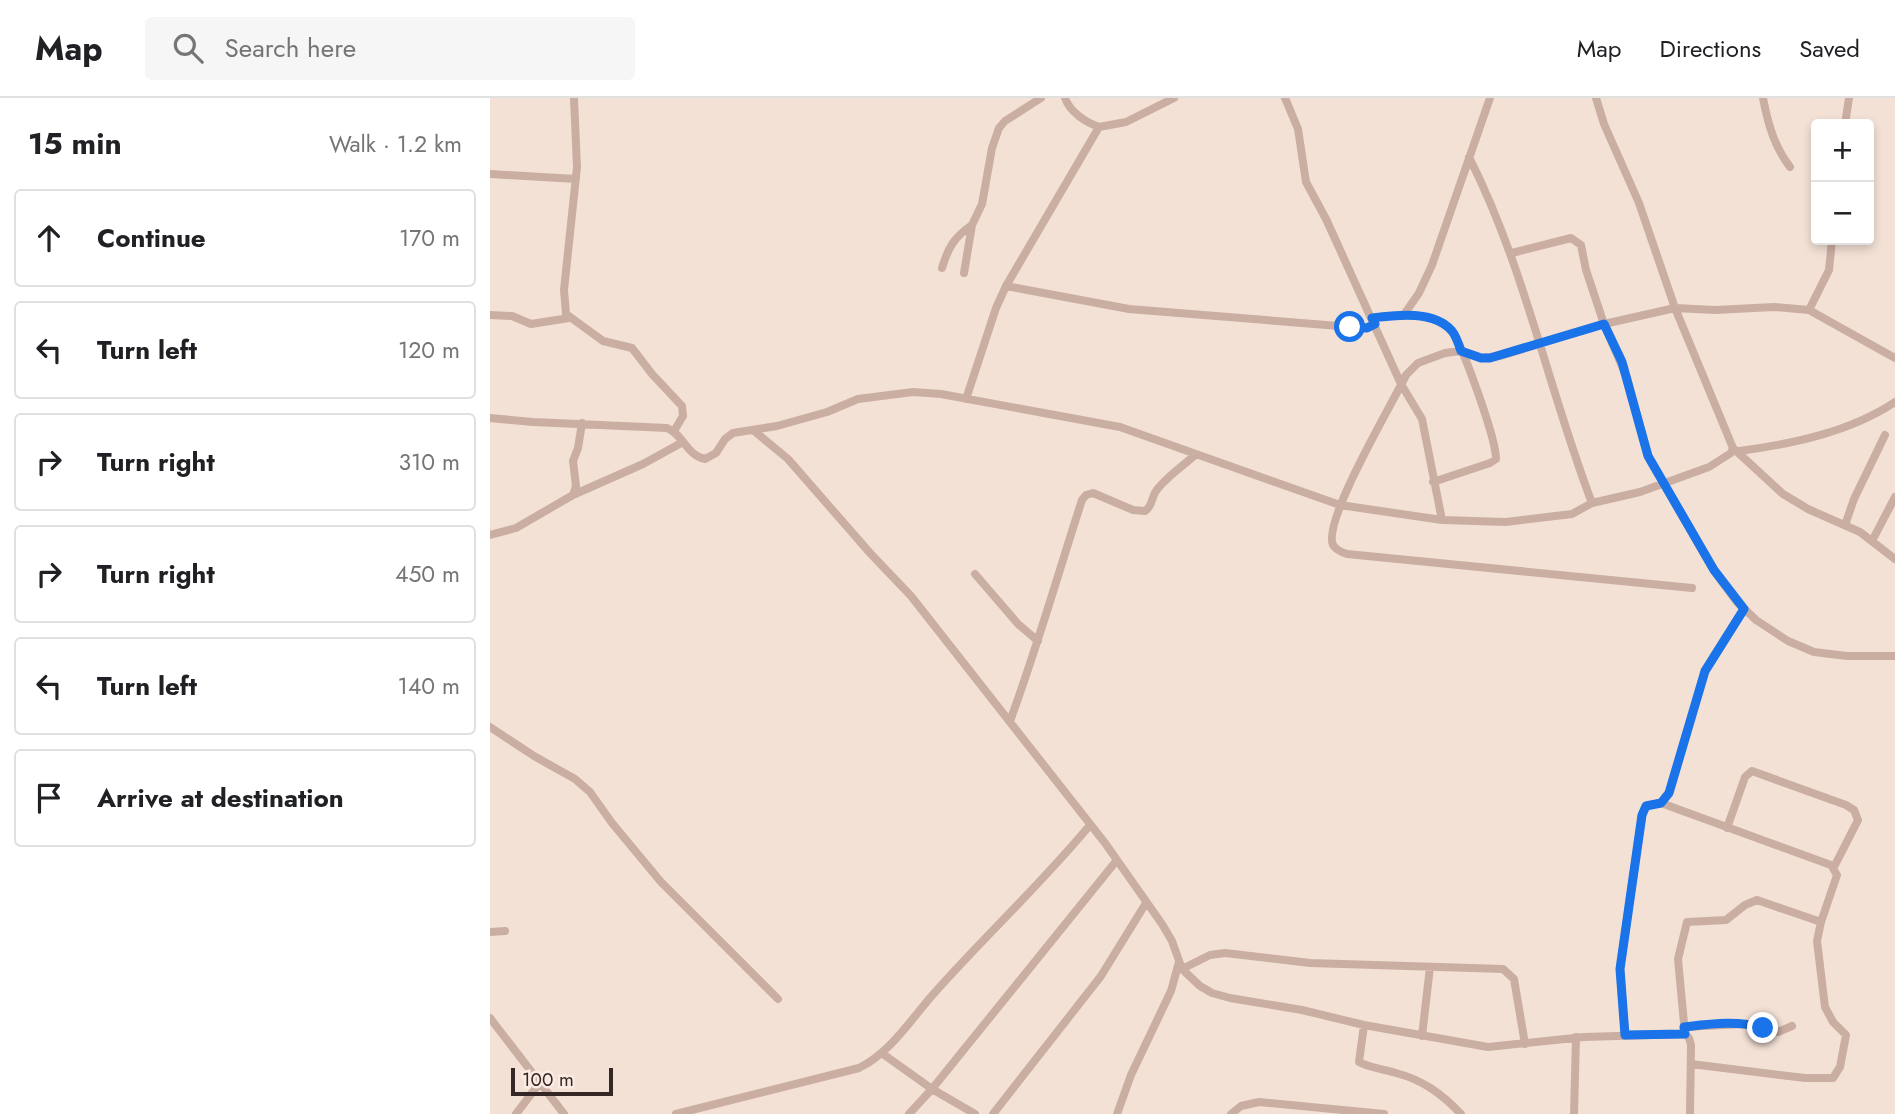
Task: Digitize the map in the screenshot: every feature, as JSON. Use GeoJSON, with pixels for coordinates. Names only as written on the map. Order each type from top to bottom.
{"type":"FeatureCollection","features":[{"type":"Feature","properties":{"kind":"street"},"geometry":{"type":"LineString","coordinates":[[569,318],[564,290],[576,179],[574,98]]}},
{"type":"Feature","properties":{"kind":"street"},"geometry":{"type":"LineString","coordinates":[[964,272],[972,225],[982,204],[992,148],[999,128],[1005,121],[1041,98]]}},
{"type":"Feature","properties":{"kind":"street"},"geometry":{"type":"LineString","coordinates":[[1065,98],[1076,113],[1099,127],[1126,122],[1174,98]]}},
{"type":"Feature","properties":{"kind":"street"},"geometry":{"type":"LineString","coordinates":[[1285,98],[1298,129],[1306,182],[1374,321],[1401,384],[1422,419],[1442,520]]}},
{"type":"Feature","properties":{"kind":"street"},"geometry":{"type":"LineString","coordinates":[[1403,316],[1432,265],[1490,98]]}},
{"type":"Feature","properties":{"kind":"street"},"geometry":{"type":"LineString","coordinates":[[1596,98],[1604,124],[1639,203],[1675,308],[1736,449],[1783,494],[1808,509],[1845,525],[1895,559]]}},
{"type":"Feature","properties":{"kind":"street"},"geometry":{"type":"LineString","coordinates":[[1763,98],[1773,139],[1790,167]]}},
{"type":"Feature","properties":{"kind":"street"},"geometry":{"type":"LineString","coordinates":[[1846,119],[1849,98]]}},
{"type":"Feature","properties":{"kind":"street"},"geometry":{"type":"LineString","coordinates":[[966,399],[1006,286],[1099,127]]}},
{"type":"Feature","properties":{"kind":"street"},"geometry":{"type":"LineString","coordinates":[[1469,157],[1492,202],[1512,253],[1521,289],[1592,503]]}},
{"type":"Feature","properties":{"kind":"street"},"geometry":{"type":"LineString","coordinates":[[490,174],[576,179]]}},
{"type":"Feature","properties":{"kind":"street"},"geometry":{"type":"LineString","coordinates":[[942,268],[951,244],[972,225]]}},
{"type":"Feature","properties":{"kind":"street"},"geometry":{"type":"LineString","coordinates":[[1512,253],[1571,239],[1581,246],[1604,324],[1622,362],[1648,456],[1714,570],[1744,609],[1788,642],[1814,652],[1847,656],[1895,656]]}},
{"type":"Feature","properties":{"kind":"street"},"geometry":{"type":"LineString","coordinates":[[1809,310],[1829,270],[1832,245]]}},
{"type":"Feature","properties":{"kind":"street"},"geometry":{"type":"LineString","coordinates":[[1006,286],[1129,309],[1364,328],[1374,321],[1403,316],[1418,316],[1442,323],[1452,331],[1461,351],[1485,417],[1496,459],[1433,482]]}},
{"type":"Feature","properties":{"kind":"street"},"geometry":{"type":"LineString","coordinates":[[1692,588],[1347,554],[1335,548],[1332,542],[1340,505],[1401,384],[1418,363],[1434,356],[1461,351],[1481,358],[1490,358],[1604,324],[1675,308],[1715,310],[1774,307],[1809,310],[1895,358]]}},
{"type":"Feature","properties":{"kind":"street"},"geometry":{"type":"LineString","coordinates":[[490,315],[512,316],[531,324],[569,318],[603,341],[632,348],[682,406],[683,416],[674,431]]}},
{"type":"Feature","properties":{"kind":"street"},"geometry":{"type":"LineString","coordinates":[[490,418],[667,428],[674,431],[696,457],[705,459],[716,453],[728,435],[827,412],[858,399],[913,392],[941,394],[1120,428],[1340,505],[1442,520],[1506,522],[1572,514],[1592,503],[1663,484],[1718,462],[1736,449],[1760,449],[1831,432],[1871,417],[1895,402]]}},
{"type":"Feature","properties":{"kind":"street"},"geometry":{"type":"LineString","coordinates":[[573,495],[576,486],[573,461],[582,423]]}},
{"type":"Feature","properties":{"kind":"street"},"geometry":{"type":"LineString","coordinates":[[753,430],[788,459],[911,596],[1117,860],[1172,941],[1181,965],[1194,981],[1212,993],[1422,1037],[1488,1048],[1576,1037],[1684,1031],[1744,1024],[1778,1032],[1792,1026]]}},
{"type":"Feature","properties":{"kind":"street"},"geometry":{"type":"LineString","coordinates":[[1845,525],[1854,499],[1885,435]]}},
{"type":"Feature","properties":{"kind":"street"},"geometry":{"type":"LineString","coordinates":[[490,535],[516,528],[573,495],[643,464],[683,442]]}},
{"type":"Feature","properties":{"kind":"street"},"geometry":{"type":"LineString","coordinates":[[1010,720],[1038,642],[1082,500],[1093,493],[1133,510],[1145,511],[1161,486],[1195,455]]}},
{"type":"Feature","properties":{"kind":"street"},"geometry":{"type":"LineString","coordinates":[[1872,541],[1895,497]]}},
{"type":"Feature","properties":{"kind":"street"},"geometry":{"type":"LineString","coordinates":[[975,574],[1018,624],[1038,642]]}},
{"type":"Feature","properties":{"kind":"street"},"geometry":{"type":"LineString","coordinates":[[1661,803],[1669,793],[1705,671],[1744,609]]}},
{"type":"Feature","properties":{"kind":"street"},"geometry":{"type":"LineString","coordinates":[[490,727],[575,779],[590,792],[662,882],[778,999]]}},
{"type":"Feature","properties":{"kind":"street"},"geometry":{"type":"LineString","coordinates":[[1691,1064],[1805,1078],[1833,1078],[1840,1067],[1846,1035],[1833,1022],[1825,1007],[1817,941],[1837,878],[1835,867],[1858,820],[1854,810],[1752,771],[1745,776],[1727,828]]}},
{"type":"Feature","properties":{"kind":"street"},"geometry":{"type":"LineString","coordinates":[[1625,1035],[1620,969],[1641,821],[1646,806],[1661,803],[1835,867]]}},
{"type":"Feature","properties":{"kind":"street"},"geometry":{"type":"LineString","coordinates":[[676,1114],[859,1069],[883,1054],[937,989],[1090,825]]}},
{"type":"Feature","properties":{"kind":"street"},"geometry":{"type":"LineString","coordinates":[[909,1114],[1117,860]]}},
{"type":"Feature","properties":{"kind":"street"},"geometry":{"type":"LineString","coordinates":[[1690,1114],[1691,1064],[1689,1038],[1684,1031],[1678,955],[1687,922],[1726,920],[1745,905],[1757,900],[1821,922]]}},
{"type":"Feature","properties":{"kind":"street"},"geometry":{"type":"LineString","coordinates":[[993,1114],[1101,976],[1146,903]]}},
{"type":"Feature","properties":{"kind":"street"},"geometry":{"type":"LineString","coordinates":[[490,932],[505,931]]}},
{"type":"Feature","properties":{"kind":"street"},"geometry":{"type":"LineString","coordinates":[[1117,1114],[1131,1075],[1181,965],[1210,955],[1224,953],[1310,963],[1494,968],[1509,972],[1517,989],[1525,1044]]}},
{"type":"Feature","properties":{"kind":"street"},"geometry":{"type":"LineString","coordinates":[[1422,1037],[1430,967]]}},
{"type":"Feature","properties":{"kind":"street"},"geometry":{"type":"LineString","coordinates":[[490,1018],[564,1114]]}},
{"type":"Feature","properties":{"kind":"street"},"geometry":{"type":"LineString","coordinates":[[1364,1025],[1357,1059],[1359,1062],[1424,1084],[1441,1094],[1461,1114]]}},
{"type":"Feature","properties":{"kind":"street"},"geometry":{"type":"LineString","coordinates":[[1574,1114],[1576,1037]]}},
{"type":"Feature","properties":{"kind":"street"},"geometry":{"type":"LineString","coordinates":[[883,1054],[932,1089],[975,1114]]}},
{"type":"Feature","properties":{"kind":"street"},"geometry":{"type":"LineString","coordinates":[[516,1114],[541,1081]]}},
{"type":"Feature","properties":{"kind":"street"},"geometry":{"type":"LineString","coordinates":[[1231,1114],[1241,1106],[1259,1102],[1341,1112],[1384,1114]]}},
{"type":"Feature","properties":{"kind":"route"},"geometry":{"type":"LineString","coordinates":[[1350,327],[1367,328],[1375,324],[1372,318],[1428,318],[1442,323],[1452,331],[1461,351],[1481,358],[1490,358],[1604,324],[1622,362],[1648,456],[1679,514],[1714,570],[1744,609],[1715,651],[1705,671],[1669,793],[1661,803],[1646,806],[1642,815],[1620,969],[1625,1035],[1685,1034],[1684,1027],[1717,1024],[1744,1024],[1763,1028]]}}]}
